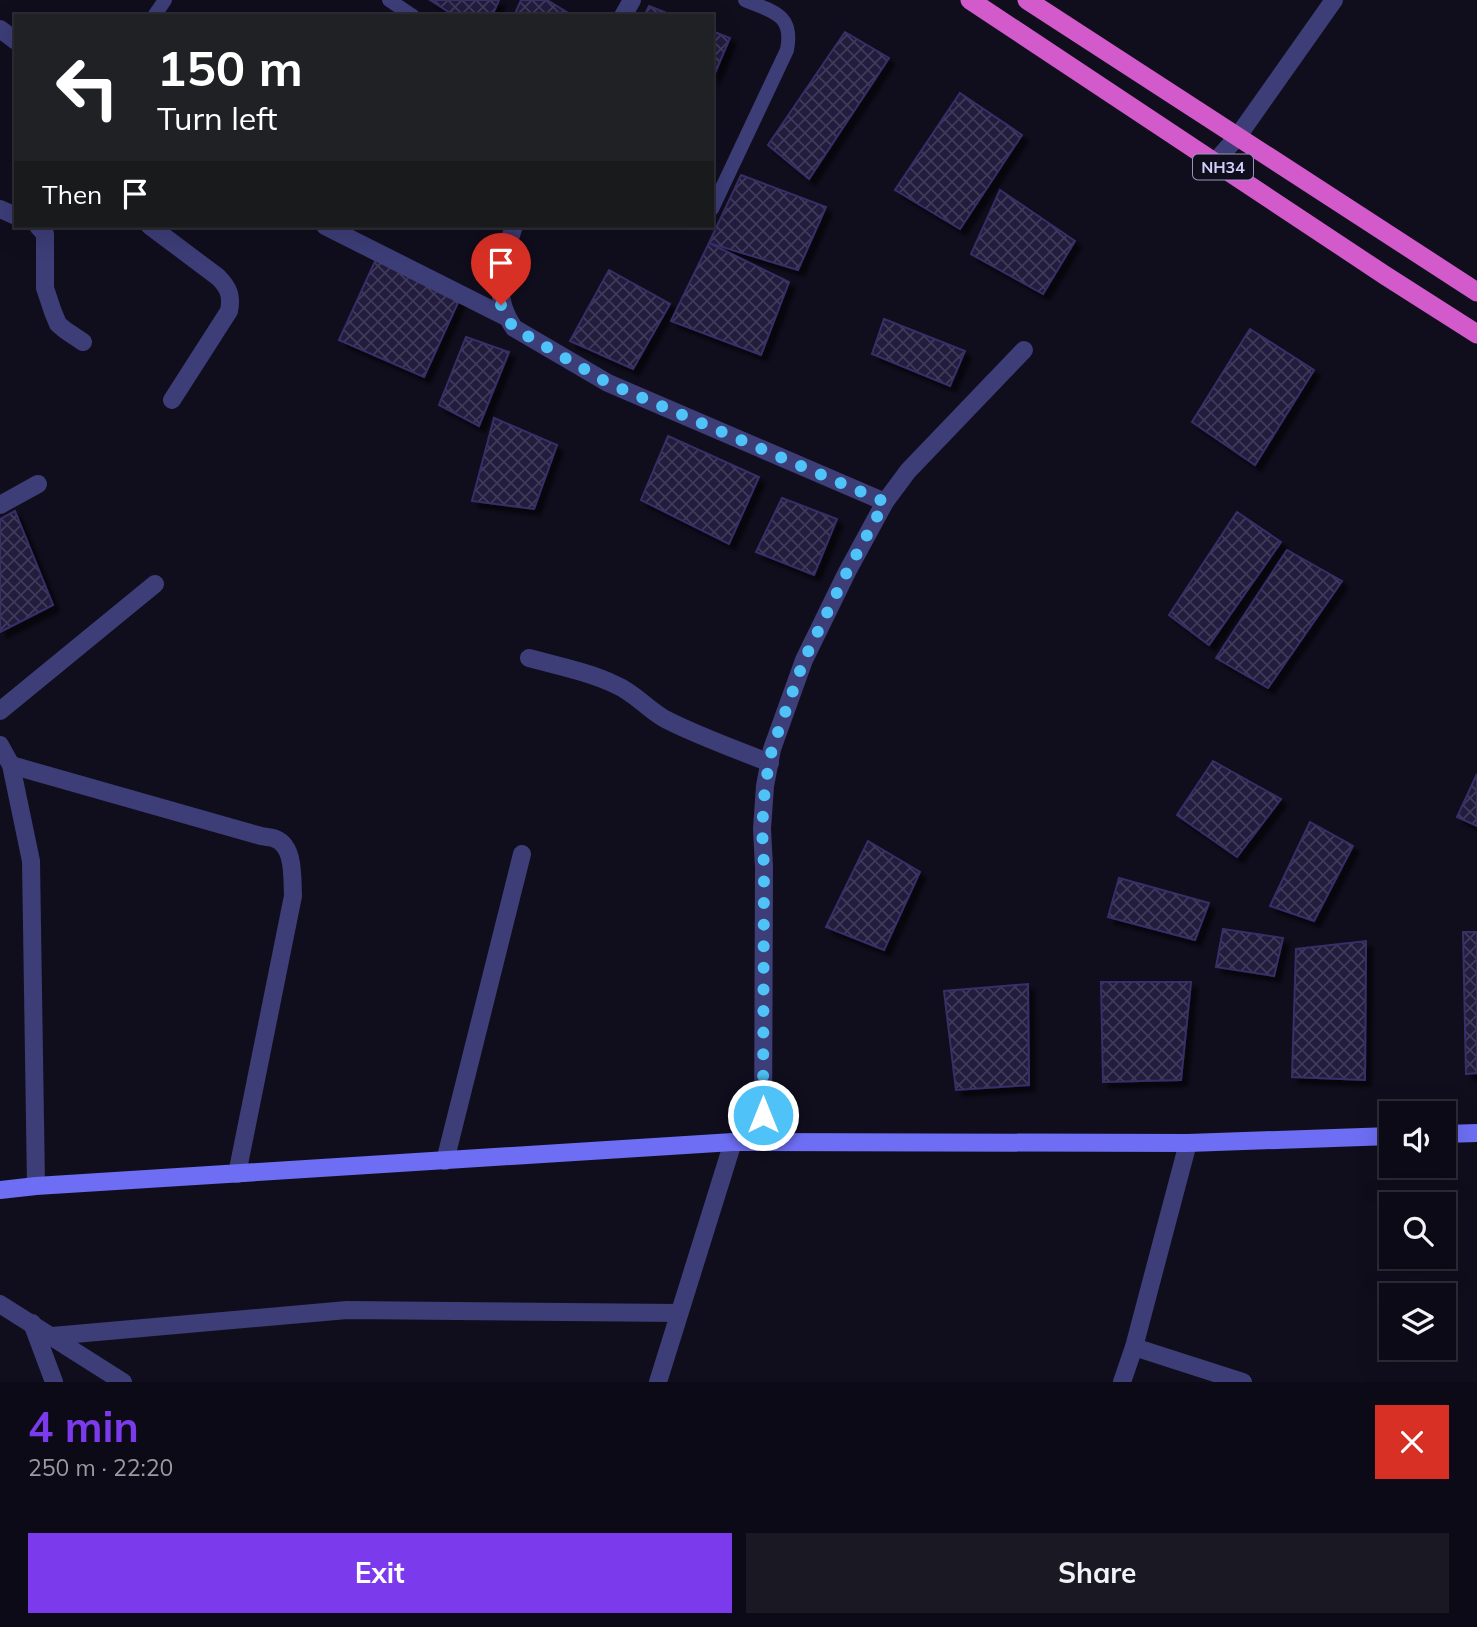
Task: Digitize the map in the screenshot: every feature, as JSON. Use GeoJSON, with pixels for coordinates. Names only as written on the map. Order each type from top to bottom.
{"type":"FeatureCollection","features":[{"type":"Feature","properties":{"kind":"highway","name":"NH34"},"geometry":{"type":"LineString","coordinates":[[970,0],[1477,334]]}},
{"type":"Feature","properties":{"kind":"highway","name":"NH34"},"geometry":{"type":"LineString","coordinates":[[1027,0],[1477,292]]}},
{"type":"Feature","properties":{"kind":"main road"},"geometry":{"type":"LineString","coordinates":[[1456,1134],[1477,1133]]}},
{"type":"Feature","properties":{"kind":"main road"},"geometry":{"type":"LineString","coordinates":[[0,1190],[733,1142],[1188,1143],[1379,1136]]}},
{"type":"Feature","properties":{"kind":"street"},"geometry":{"type":"LineString","coordinates":[[1215,162],[1238,136],[1334,0]]}},
{"type":"Feature","properties":{"kind":"street"},"geometry":{"type":"LineString","coordinates":[[43,228],[44,279],[49,302],[58,324],[83,342]]}},
{"type":"Feature","properties":{"kind":"street"},"geometry":{"type":"LineString","coordinates":[[153,228],[218,277],[228,286],[230,295],[229,311],[172,400]]}},
{"type":"Feature","properties":{"kind":"street"},"geometry":{"type":"LineString","coordinates":[[329,228],[506,317]]}},
{"type":"Feature","properties":{"kind":"street"},"geometry":{"type":"LineString","coordinates":[[513,228],[501,265],[500,288],[501,305],[514,328],[608,383],[885,502]]}},
{"type":"Feature","properties":{"kind":"street"},"geometry":{"type":"LineString","coordinates":[[763,1142],[762,829],[765,786],[772,749],[804,660],[885,502],[908,471],[1024,350]]}},
{"type":"Feature","properties":{"kind":"street"},"geometry":{"type":"LineString","coordinates":[[0,505],[38,484]]}},
{"type":"Feature","properties":{"kind":"street"},"geometry":{"type":"LineString","coordinates":[[0,711],[155,584]]}},
{"type":"Feature","properties":{"kind":"street"},"geometry":{"type":"LineString","coordinates":[[528,658],[618,685],[662,718],[770,763]]}},
{"type":"Feature","properties":{"kind":"street"},"geometry":{"type":"LineString","coordinates":[[0,745],[10,765],[31,861],[36,1186]]}},
{"type":"Feature","properties":{"kind":"street"},"geometry":{"type":"LineString","coordinates":[[10,765],[276,838],[288,849],[293,896],[237,1174]]}},
{"type":"Feature","properties":{"kind":"street"},"geometry":{"type":"LineString","coordinates":[[445,1161],[523,854]]}},
{"type":"Feature","properties":{"kind":"street"},"geometry":{"type":"LineString","coordinates":[[658,1382],[733,1142]]}},
{"type":"Feature","properties":{"kind":"street"},"geometry":{"type":"LineString","coordinates":[[1122,1382],[1134,1347],[1188,1143]]}},
{"type":"Feature","properties":{"kind":"street"},"geometry":{"type":"LineString","coordinates":[[0,1304],[123,1382]]}},
{"type":"Feature","properties":{"kind":"street"},"geometry":{"type":"LineString","coordinates":[[52,1336],[346,1310],[679,1313]]}},
{"type":"Feature","properties":{"kind":"street"},"geometry":{"type":"LineString","coordinates":[[32,1323],[54,1382]]}},
{"type":"Feature","properties":{"kind":"street"},"geometry":{"type":"LineString","coordinates":[[1134,1347],[1243,1382]]}},
{"type":"Feature","properties":{"kind":"lane"},"geometry":{"type":"LineString","coordinates":[[389,0],[410,14]]}},
{"type":"Feature","properties":{"kind":"lane"},"geometry":{"type":"LineString","coordinates":[[714,205],[787,50],[789,39],[782,17],[745,0]]}},
{"type":"Feature","properties":{"kind":"building"},"geometry":{"type":"Polygon","coordinates":[[[430,0],[499,0],[493,14],[452,14],[430,0]]]}},
{"type":"Feature","properties":{"kind":"building"},"geometry":{"type":"Polygon","coordinates":[[[521,0],[547,0],[570,14],[515,14],[521,0]]]}},
{"type":"Feature","properties":{"kind":"building"},"geometry":{"type":"Polygon","coordinates":[[[649,6],[669,14],[645,14],[649,6]]]}},
{"type":"Feature","properties":{"kind":"building"},"geometry":{"type":"Polygon","coordinates":[[[714,32],[730,38],[714,75],[714,32]]]}},
{"type":"Feature","properties":{"kind":"building"},"geometry":{"type":"Polygon","coordinates":[[[845,32],[889,58],[809,179],[768,145],[845,32]]]}},
{"type":"Feature","properties":{"kind":"building"},"geometry":{"type":"Polygon","coordinates":[[[960,93],[1022,135],[960,229],[895,190],[960,93]]]}},
{"type":"Feature","properties":{"kind":"building"},"geometry":{"type":"Polygon","coordinates":[[[741,175],[826,207],[798,270],[709,243],[741,175]]]}},
{"type":"Feature","properties":{"kind":"building"},"geometry":{"type":"Polygon","coordinates":[[[1000,190],[1075,241],[1043,294],[971,254],[1000,190]]]}},
{"type":"Feature","properties":{"kind":"building"},"geometry":{"type":"Polygon","coordinates":[[[709,243],[789,282],[761,355],[671,321],[709,243]]]}},
{"type":"Feature","properties":{"kind":"building"},"geometry":{"type":"Polygon","coordinates":[[[376,259],[461,296],[424,377],[339,340],[376,259]]]}},
{"type":"Feature","properties":{"kind":"building"},"geometry":{"type":"Polygon","coordinates":[[[609,270],[670,304],[633,369],[570,341],[609,270]]]}},
{"type":"Feature","properties":{"kind":"building"},"geometry":{"type":"Polygon","coordinates":[[[884,319],[965,351],[950,386],[872,354],[884,319]]]}},
{"type":"Feature","properties":{"kind":"building"},"geometry":{"type":"Polygon","coordinates":[[[1250,329],[1314,370],[1255,465],[1192,422],[1250,329]]]}},
{"type":"Feature","properties":{"kind":"building"},"geometry":{"type":"Polygon","coordinates":[[[466,337],[509,352],[479,426],[439,405],[466,337]]]}},
{"type":"Feature","properties":{"kind":"building"},"geometry":{"type":"Polygon","coordinates":[[[494,418],[557,445],[534,509],[472,501],[494,418]]]}},
{"type":"Feature","properties":{"kind":"building"},"geometry":{"type":"Polygon","coordinates":[[[668,436],[759,477],[729,544],[641,500],[668,436]]]}},
{"type":"Feature","properties":{"kind":"building"},"geometry":{"type":"Polygon","coordinates":[[[782,498],[837,519],[814,575],[756,552],[782,498]]]}},
{"type":"Feature","properties":{"kind":"building"},"geometry":{"type":"Polygon","coordinates":[[[15,511],[53,605],[0,632],[0,519],[15,511]]]}},
{"type":"Feature","properties":{"kind":"building"},"geometry":{"type":"Polygon","coordinates":[[[1237,512],[1281,542],[1209,645],[1169,615],[1237,512]]]}},
{"type":"Feature","properties":{"kind":"building"},"geometry":{"type":"Polygon","coordinates":[[[1287,550],[1342,581],[1268,688],[1216,658],[1287,550]]]}},
{"type":"Feature","properties":{"kind":"building"},"geometry":{"type":"Polygon","coordinates":[[[1213,761],[1281,799],[1237,857],[1177,815],[1213,761]]]}},
{"type":"Feature","properties":{"kind":"building"},"geometry":{"type":"Polygon","coordinates":[[[1477,774],[1477,826],[1457,817],[1477,774]]]}},
{"type":"Feature","properties":{"kind":"building"},"geometry":{"type":"Polygon","coordinates":[[[1310,822],[1353,846],[1314,921],[1270,906],[1310,822]]]}},
{"type":"Feature","properties":{"kind":"building"},"geometry":{"type":"Polygon","coordinates":[[[868,841],[920,872],[884,950],[826,927],[868,841]]]}},
{"type":"Feature","properties":{"kind":"building"},"geometry":{"type":"Polygon","coordinates":[[[1119,878],[1209,903],[1195,940],[1108,917],[1119,878]]]}},
{"type":"Feature","properties":{"kind":"building"},"geometry":{"type":"Polygon","coordinates":[[[1223,929],[1283,938],[1274,976],[1216,967],[1223,929]]]}},
{"type":"Feature","properties":{"kind":"building"},"geometry":{"type":"Polygon","coordinates":[[[1463,932],[1477,932],[1477,1073],[1466,1074],[1463,932]]]}},
{"type":"Feature","properties":{"kind":"building"},"geometry":{"type":"Polygon","coordinates":[[[1366,941],[1365,1080],[1292,1077],[1296,949],[1366,941]]]}},
{"type":"Feature","properties":{"kind":"building"},"geometry":{"type":"Polygon","coordinates":[[[1101,982],[1191,982],[1181,1080],[1103,1082],[1101,982]]]}},
{"type":"Feature","properties":{"kind":"building"},"geometry":{"type":"Polygon","coordinates":[[[1028,984],[1029,1085],[956,1090],[944,991],[1028,984]]]}},
{"type":"Feature","properties":{"kind":"route"},"geometry":{"type":"LineString","coordinates":[[501,305],[514,328],[608,383],[885,502],[804,660],[772,749],[765,786],[762,829],[763,1115]]}}]}
